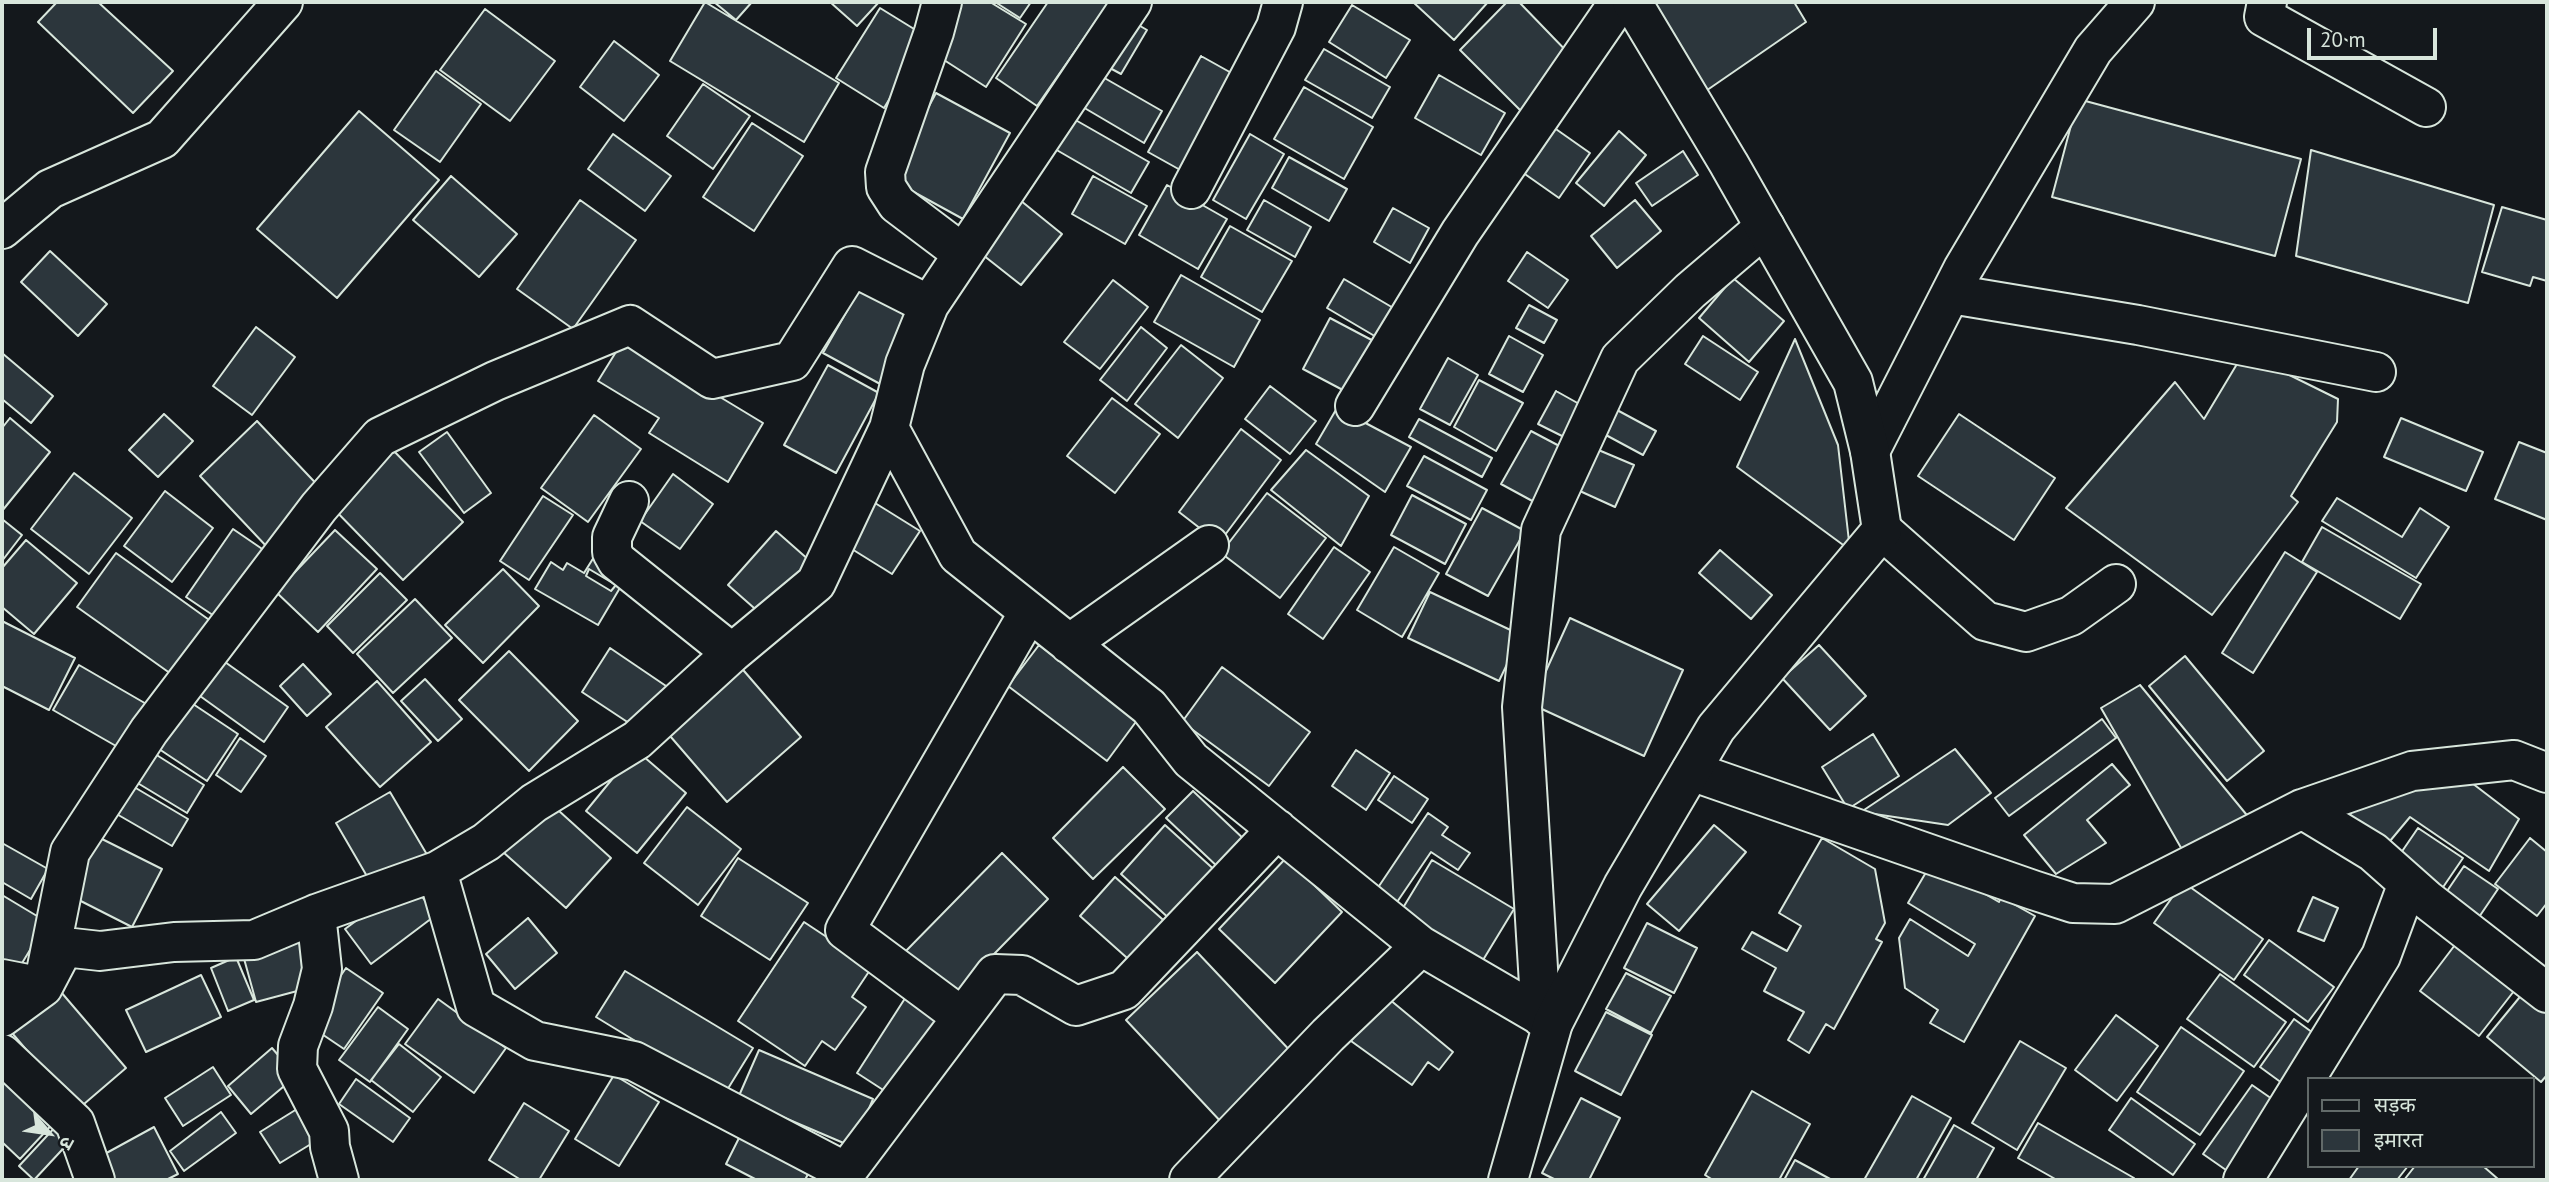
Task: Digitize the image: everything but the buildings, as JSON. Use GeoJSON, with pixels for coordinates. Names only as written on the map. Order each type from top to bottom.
{"type":"FeatureCollection","features":[{"type":"Feature","properties":{"kind":"street"},"geometry":{"type":"LineString","coordinates":[[2,229],[50,189],[162,139],[283,2]]}},
{"type":"Feature","properties":{"kind":"street"},"geometry":{"type":"LineString","coordinates":[[942,2],[885,172],[886,187],[897,204],[962,253]]}},
{"type":"Feature","properties":{"kind":"street"},"geometry":{"type":"LineString","coordinates":[[2,1017],[43,987],[64,947],[100,951],[174,942],[254,940],[316,914],[437,871],[486,842],[534,803],[637,740],[732,653],[816,583],[889,428],[905,364],[929,305],[1132,2]]}},
{"type":"Feature","properties":{"kind":"street"},"geometry":{"type":"LineString","coordinates":[[1191,189],[1276,27],[1283,2]]}},
{"type":"Feature","properties":{"kind":"street"},"geometry":{"type":"LineString","coordinates":[[1355,406],[1460,233],[1619,2]]}},
{"type":"Feature","properties":{"kind":"street"},"geometry":{"type":"LineString","coordinates":[[1632,2],[1853,382],[1870,452],[1882,530],[1985,621],[2026,632],[2071,616],[2116,584]]}},
{"type":"Feature","properties":{"kind":"street"},"geometry":{"type":"LineString","coordinates":[[1870,452],[1963,269],[2093,50],[2135,2]]}},
{"type":"Feature","properties":{"kind":"street"},"geometry":{"type":"LineString","coordinates":[[2267,2],[2264,17],[2426,107]]}},
{"type":"Feature","properties":{"kind":"street"},"geometry":{"type":"LineString","coordinates":[[1547,1020],[1522,707],[1541,530],[1620,359],[1690,291],[1765,227]]}},
{"type":"Feature","properties":{"kind":"street"},"geometry":{"type":"LineString","coordinates":[[43,987],[70,852],[149,731],[311,518],[380,437],[495,381],[630,326],[712,379],[792,361],[852,265],[929,305]]}},
{"type":"Feature","properties":{"kind":"street"},"geometry":{"type":"LineString","coordinates":[[1951,294],[2138,325],[2376,372]]}},
{"type":"Feature","properties":{"kind":"street"},"geometry":{"type":"LineString","coordinates":[[889,428],[958,555],[1149,707],[1191,760],[1421,946],[1547,1020]]}},
{"type":"Feature","properties":{"kind":"street"},"geometry":{"type":"LineString","coordinates":[[629,501],[612,537],[612,552],[617,561],[732,653]]}},
{"type":"Feature","properties":{"kind":"street"},"geometry":{"type":"LineString","coordinates":[[1508,1180],[1547,1020],[1623,886],[1716,728],[1882,530]]}},
{"type":"Feature","properties":{"kind":"street"},"geometry":{"type":"LineString","coordinates":[[1069,644],[1209,545]]}},
{"type":"Feature","properties":{"kind":"street"},"geometry":{"type":"LineString","coordinates":[[962,1017],[845,930],[1029,612]]}},
{"type":"Feature","properties":{"kind":"street"},"geometry":{"type":"LineString","coordinates":[[1692,771],[2073,903],[2115,904],[2302,809],[2412,771],[2530,766],[2547,742]]}},
{"type":"Feature","properties":{"kind":"street"},"geometry":{"type":"LineString","coordinates":[[2302,809],[2373,852],[2547,993]]}},
{"type":"Feature","properties":{"kind":"street"},"geometry":{"type":"LineString","coordinates":[[437,871],[476,1007],[535,1041],[634,1061],[846,1172],[995,974],[1022,975],[1076,1006],[1124,990],[1278,829]]}},
{"type":"Feature","properties":{"kind":"street"},"geometry":{"type":"LineString","coordinates":[[2243,1180],[2381,956],[2408,883]]}},
{"type":"Feature","properties":{"kind":"street"},"geometry":{"type":"LineString","coordinates":[[316,914],[322,969],[313,1006],[298,1046],[297,1069],[329,1131],[339,1180]]}},
{"type":"Feature","properties":{"kind":"street"},"geometry":{"type":"LineString","coordinates":[[1189,1180],[1328,1035],[1421,946]]}},
{"type":"Feature","properties":{"kind":"street"},"geometry":{"type":"LineString","coordinates":[[2,979],[43,987]]}},
{"type":"Feature","properties":{"kind":"street"},"geometry":{"type":"LineString","coordinates":[[2,1054],[75,1123],[95,1180]]}}]}
